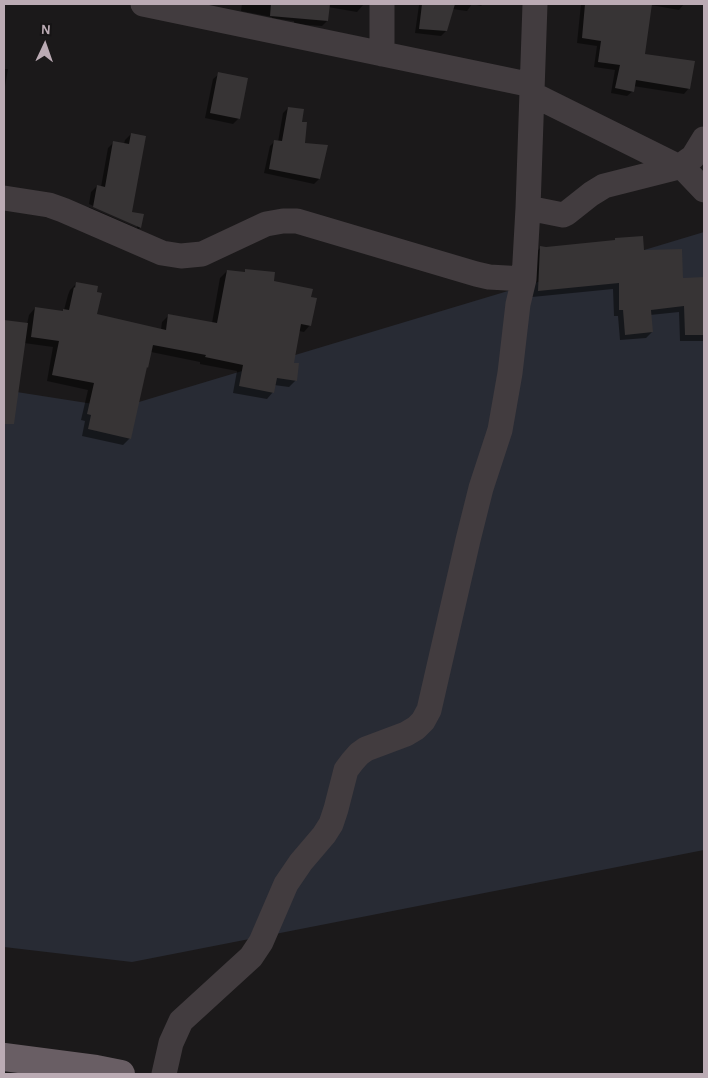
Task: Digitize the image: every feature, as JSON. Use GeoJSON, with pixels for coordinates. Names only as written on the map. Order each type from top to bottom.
{"type":"FeatureCollection","features":[{"type":"Feature","properties":{"kind":"highway"},"geometry":{"type":"LineString","coordinates":[[4,1057],[104,1073]]}},
{"type":"Feature","properties":{"kind":"street"},"geometry":{"type":"LineString","coordinates":[[143,4],[382,54],[532,90],[685,170],[704,190]]}},
{"type":"Feature","properties":{"kind":"street"},"geometry":{"type":"LineString","coordinates":[[382,4],[382,54]]}},
{"type":"Feature","properties":{"kind":"street"},"geometry":{"type":"LineString","coordinates":[[164,1074],[171,1043],[181,1021],[251,957],[261,942],[286,884],[301,862],[324,835],[330,824],[346,770],[359,754],[366,749],[406,734],[416,728],[423,721],[429,710],[481,488],[500,430],[510,373],[518,304],[524,279],[535,4]]}},
{"type":"Feature","properties":{"kind":"street"},"geometry":{"type":"LineString","coordinates":[[528,208],[562,215],[604,186],[679,167],[693,157],[704,139]]}},
{"type":"Feature","properties":{"kind":"street"},"geometry":{"type":"LineString","coordinates":[[4,198],[49,205],[162,253],[181,256],[202,254],[266,224],[297,221],[476,274],[489,277],[524,279]]}},
{"type":"Feature","properties":{"kind":"shaded area"},"geometry":{"type":"Polygon","coordinates":[[[704,232],[704,850],[132,962],[4,947],[4,390],[119,408],[704,232]]]}},
{"type":"Feature","properties":{"kind":"building"},"geometry":{"type":"Polygon","coordinates":[[[271,4],[330,4],[328,21],[270,16],[271,4]]]}},
{"type":"Feature","properties":{"kind":"building"},"geometry":{"type":"Polygon","coordinates":[[[422,4],[455,4],[447,31],[419,29],[422,4]]]}},
{"type":"Feature","properties":{"kind":"building"},"geometry":{"type":"Polygon","coordinates":[[[585,4],[652,4],[645,54],[695,61],[690,89],[636,80],[634,92],[615,88],[620,65],[598,62],[601,41],[582,38],[585,4]]]}},
{"type":"Feature","properties":{"kind":"building"},"geometry":{"type":"Polygon","coordinates":[[[218,72],[248,78],[240,119],[210,113],[218,72]]]}},
{"type":"Feature","properties":{"kind":"building"},"geometry":{"type":"Polygon","coordinates":[[[288,107],[304,109],[302,122],[307,122],[305,143],[328,145],[320,179],[269,169],[274,140],[282,141],[288,107]]]}},
{"type":"Feature","properties":{"kind":"building"},"geometry":{"type":"Polygon","coordinates":[[[131,133],[146,136],[132,212],[144,214],[141,228],[93,207],[97,185],[105,187],[113,141],[129,144],[131,133]]]}},
{"type":"Feature","properties":{"kind":"building"},"geometry":{"type":"Polygon","coordinates":[[[643,236],[644,250],[682,249],[683,278],[704,277],[704,335],[685,335],[684,306],[651,310],[653,332],[625,335],[623,310],[619,310],[619,283],[538,291],[540,246],[546,247],[643,236]]]}},
{"type":"Feature","properties":{"kind":"building"},"geometry":{"type":"Polygon","coordinates":[[[245,269],[275,272],[274,281],[313,289],[311,297],[317,298],[311,326],[301,324],[294,363],[299,363],[297,381],[277,378],[274,393],[239,386],[243,365],[205,357],[206,355],[153,345],[131,439],[88,429],[91,415],[87,414],[94,383],[52,375],[59,341],[31,337],[35,307],[63,311],[63,309],[69,310],[76,282],[98,286],[97,292],[102,293],[97,314],[166,330],[168,314],[217,323],[227,270],[245,272],[245,269]]]}},
{"type":"Feature","properties":{"kind":"building"},"geometry":{"type":"Polygon","coordinates":[[[4,320],[28,323],[14,424],[4,424],[4,320]]]}}]}
